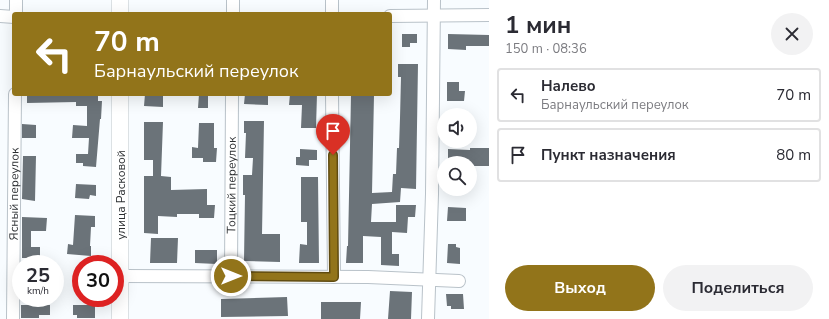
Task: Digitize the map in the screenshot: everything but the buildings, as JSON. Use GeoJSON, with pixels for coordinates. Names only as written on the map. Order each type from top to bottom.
{"type":"FeatureCollection","features":[{"type":"Feature","properties":{"kind":"street"},"geometry":{"type":"LineString","coordinates":[[16,0],[16,12]]}},
{"type":"Feature","properties":{"kind":"street"},"geometry":{"type":"LineString","coordinates":[[120,0],[120,12]]}},
{"type":"Feature","properties":{"kind":"street"},"geometry":{"type":"LineString","coordinates":[[233,0],[233,12]]}},
{"type":"Feature","properties":{"kind":"street"},"geometry":{"type":"LineString","coordinates":[[332,0],[332,12]]}},
{"type":"Feature","properties":{"kind":"street"},"geometry":{"type":"LineString","coordinates":[[428,319],[432,194],[434,0]]}},
{"type":"Feature","properties":{"kind":"street"},"geometry":{"type":"LineString","coordinates":[[392,16],[489,15]]}},
{"type":"Feature","properties":{"kind":"street"},"geometry":{"type":"LineString","coordinates":[[0,16],[12,16]]}},
{"type":"Feature","properties":{"kind":"street","name":"Ясный переулок"},"geometry":{"type":"LineString","coordinates":[[13,319],[15,96]]}},
{"type":"Feature","properties":{"kind":"street","name":"улица Расковой"},"geometry":{"type":"LineString","coordinates":[[120,96],[121,255]]}},
{"type":"Feature","properties":{"kind":"street","name":"Тоцкий переулок"},"geometry":{"type":"LineString","coordinates":[[231,276],[232,96]]}},
{"type":"Feature","properties":{"kind":"street"},"geometry":{"type":"LineString","coordinates":[[332,96],[334,277]]}},
{"type":"Feature","properties":{"kind":"street"},"geometry":{"type":"LineString","coordinates":[[124,276],[334,277],[459,281]]}},
{"type":"Feature","properties":{"kind":"street","name":"улица Расковой"},"geometry":{"type":"LineString","coordinates":[[120,307],[120,319]]}},
{"type":"Feature","properties":{"kind":"route"},"geometry":{"type":"LineString","coordinates":[[231,276],[334,277],[333,155]]}}]}
